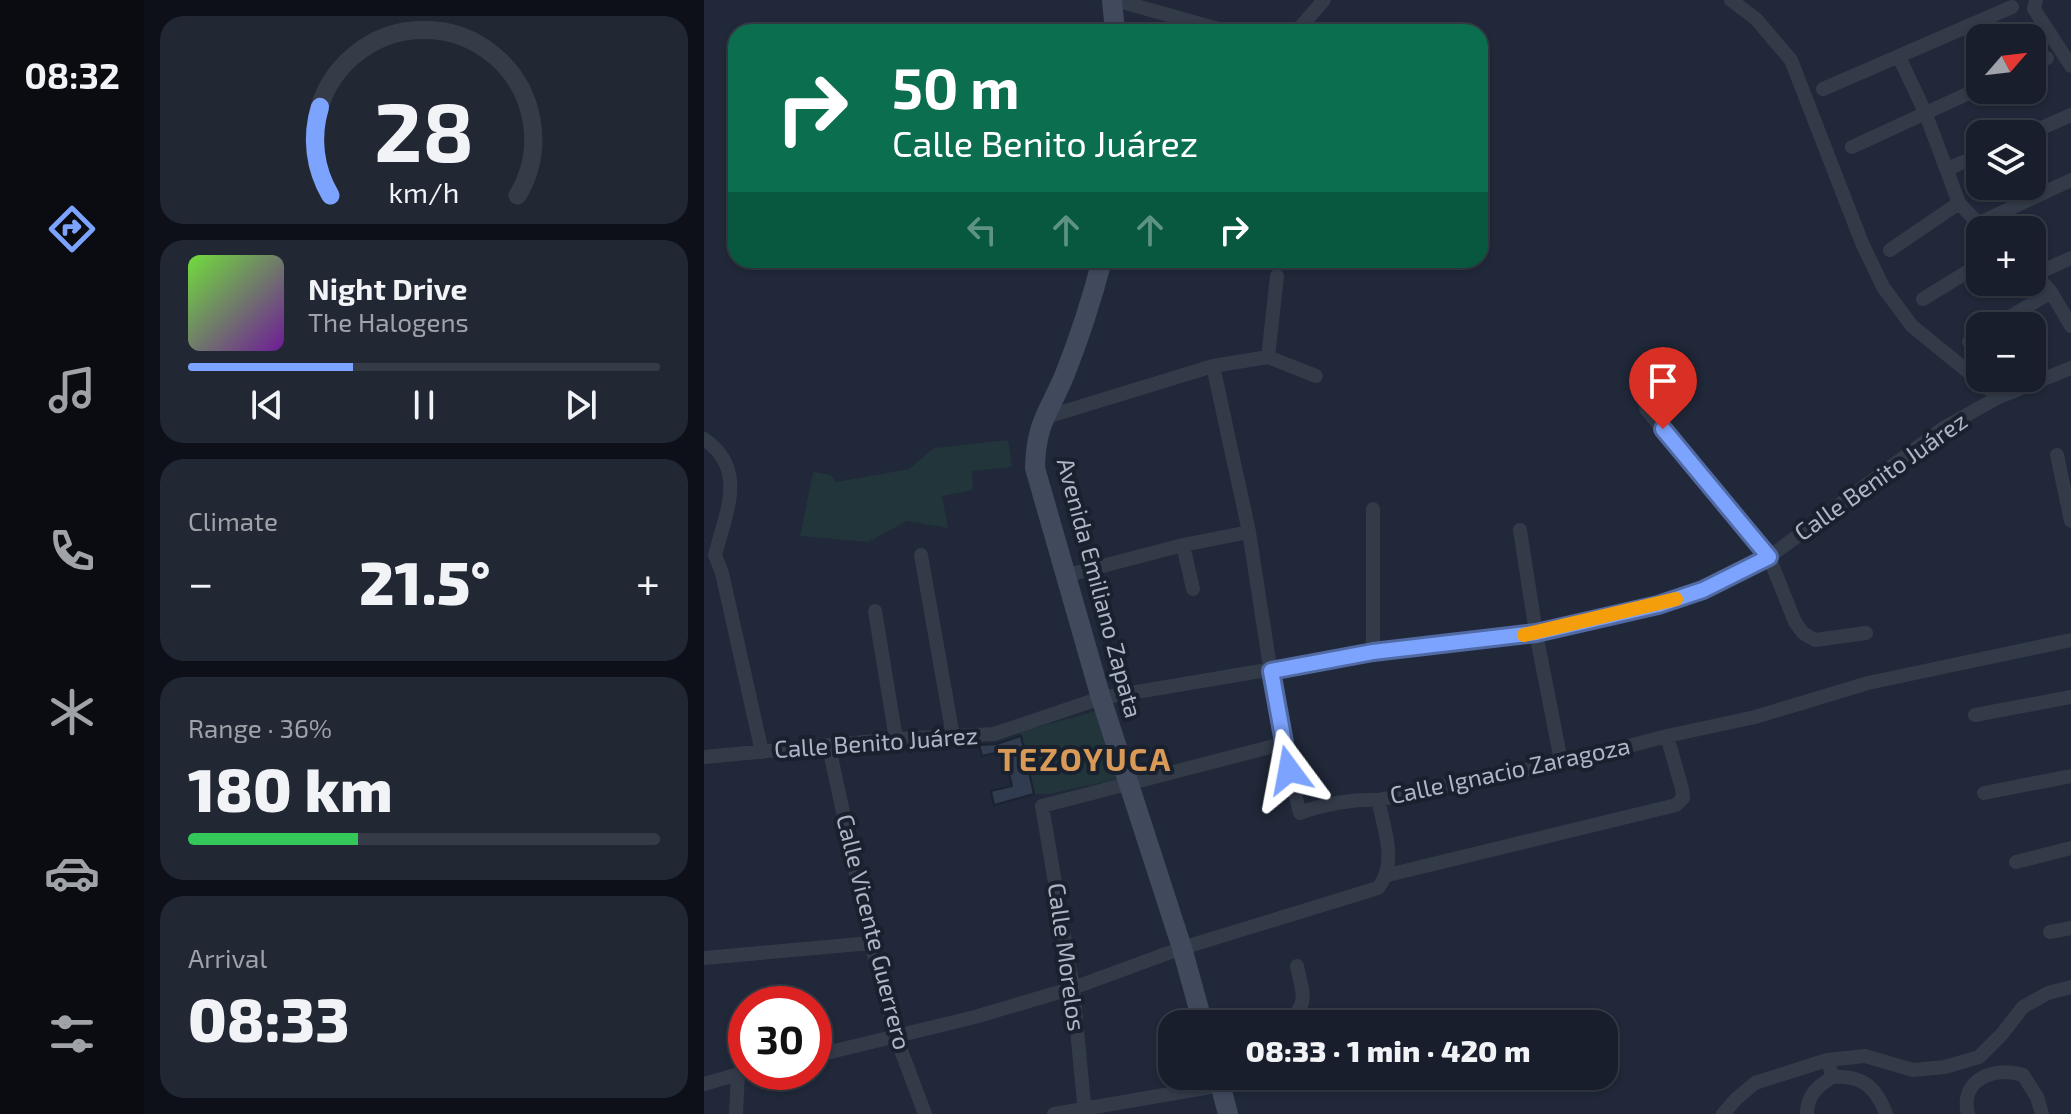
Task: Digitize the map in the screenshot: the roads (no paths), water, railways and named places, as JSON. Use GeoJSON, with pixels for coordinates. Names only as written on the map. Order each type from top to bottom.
{"type":"FeatureCollection","features":[{"type":"Feature","properties":{"kind":"street"},"geometry":{"type":"LineString","coordinates":[[1114,24],[1113,0],[1200,24]]}},
{"type":"Feature","properties":{"kind":"street"},"geometry":{"type":"LineString","coordinates":[[1303,24],[1324,0]]}},
{"type":"Feature","properties":{"kind":"street"},"geometry":{"type":"LineString","coordinates":[[1731,0],[1756,19],[1791,60],[1862,243],[1883,287],[1912,326],[1999,397]]}},
{"type":"Feature","properties":{"kind":"street"},"geometry":{"type":"LineString","coordinates":[[2036,0],[2034,9],[2071,66]]}},
{"type":"Feature","properties":{"kind":"street"},"geometry":{"type":"LineString","coordinates":[[1823,89],[2012,7]]}},
{"type":"Feature","properties":{"kind":"street"},"geometry":{"type":"LineString","coordinates":[[1899,57],[1925,112],[1959,203],[1971,216]]}},
{"type":"Feature","properties":{"kind":"street"},"geometry":{"type":"LineString","coordinates":[[1852,147],[1966,94]]}},
{"type":"Feature","properties":{"kind":"street"},"geometry":{"type":"LineString","coordinates":[[2046,126],[2071,115]]}},
{"type":"Feature","properties":{"kind":"street"},"geometry":{"type":"LineString","coordinates":[[1947,169],[1966,161]]}},
{"type":"Feature","properties":{"kind":"street"},"geometry":{"type":"LineString","coordinates":[[2002,216],[2071,180]]}},
{"type":"Feature","properties":{"kind":"street"},"geometry":{"type":"LineString","coordinates":[[1890,250],[1959,203]]}},
{"type":"Feature","properties":{"kind":"street"},"geometry":{"type":"LineString","coordinates":[[2046,267],[2071,258]]}},
{"type":"Feature","properties":{"kind":"street","name":"Avenida Emiliano Zapata"},"geometry":{"type":"LineString","coordinates":[[1100,268],[1064,377],[1043,418],[1036,440],[1035,468],[1101,698],[1199,1010]]}},
{"type":"Feature","properties":{"kind":"street"},"geometry":{"type":"LineString","coordinates":[[1923,299],[1966,273]]}},
{"type":"Feature","properties":{"kind":"street"},"geometry":{"type":"LineString","coordinates":[[1268,357],[1277,276]]}},
{"type":"Feature","properties":{"kind":"street"},"geometry":{"type":"LineString","coordinates":[[2046,286],[2070,323]]}},
{"type":"Feature","properties":{"kind":"street"},"geometry":{"type":"LineString","coordinates":[[2018,312],[2051,292]]}},
{"type":"Feature","properties":{"kind":"street"},"geometry":{"type":"LineString","coordinates":[[1043,418],[1213,366],[1268,357],[1316,376]]}},
{"type":"Feature","properties":{"kind":"street"},"geometry":{"type":"LineString","coordinates":[[1213,366],[1249,532],[1282,744],[1300,813],[1365,799],[1378,800]]}},
{"type":"Feature","properties":{"kind":"street","name":"Calle Benito Juárez"},"geometry":{"type":"LineString","coordinates":[[704,757],[896,739],[994,734],[1101,698],[1373,652],[1536,633],[1658,605],[1703,590],[1769,557],[1945,427],[1999,397],[2071,368]]}},
{"type":"Feature","properties":{"kind":"street"},"geometry":{"type":"LineString","coordinates":[[1646,409],[1769,557],[1795,622],[1803,633],[1815,640],[1866,633]]}},
{"type":"Feature","properties":{"kind":"street"},"geometry":{"type":"LineString","coordinates":[[704,439],[717,448],[728,464],[732,489],[710,553],[722,573],[762,752]]}},
{"type":"Feature","properties":{"kind":"street"},"geometry":{"type":"LineString","coordinates":[[2057,455],[2071,521]]}},
{"type":"Feature","properties":{"kind":"street"},"geometry":{"type":"LineString","coordinates":[[1373,509],[1373,652]]}},
{"type":"Feature","properties":{"kind":"street"},"geometry":{"type":"LineString","coordinates":[[1520,530],[1561,761]]}},
{"type":"Feature","properties":{"kind":"street"},"geometry":{"type":"LineString","coordinates":[[1068,575],[1183,545],[1249,532]]}},
{"type":"Feature","properties":{"kind":"street"},"geometry":{"type":"LineString","coordinates":[[1183,545],[1193,589]]}},
{"type":"Feature","properties":{"kind":"street"},"geometry":{"type":"LineString","coordinates":[[921,555],[953,736]]}},
{"type":"Feature","properties":{"kind":"street"},"geometry":{"type":"LineString","coordinates":[[875,611],[896,739]]}},
{"type":"Feature","properties":{"kind":"street","name":"Calle Ignacio Zaragoza"},"geometry":{"type":"LineString","coordinates":[[1388,875],[1389,854],[1378,800],[1579,759],[1755,717],[1868,683],[2071,640]]}},
{"type":"Feature","properties":{"kind":"street"},"geometry":{"type":"LineString","coordinates":[[1975,715],[2071,697]]}},
{"type":"Feature","properties":{"kind":"street"},"geometry":{"type":"LineString","coordinates":[[832,1052],[975,1017],[1073,988],[1182,948],[1378,888],[1388,875],[1676,805],[1683,798],[1682,789],[1667,736]]}},
{"type":"Feature","properties":{"kind":"street"},"geometry":{"type":"LineString","coordinates":[[1128,782],[1282,744]]}},
{"type":"Feature","properties":{"kind":"street","name":"Calle Vicente Guerrero"},"geometry":{"type":"LineString","coordinates":[[829,747],[871,943],[896,1037],[925,1114]]}},
{"type":"Feature","properties":{"kind":"street"},"geometry":{"type":"LineString","coordinates":[[1984,793],[2071,776]]}},
{"type":"Feature","properties":{"kind":"street","name":"Calle Morelos"},"geometry":{"type":"LineString","coordinates":[[1085,1112],[1073,988],[1042,806],[1128,782]]}},
{"type":"Feature","properties":{"kind":"street"},"geometry":{"type":"LineString","coordinates":[[2016,862],[2071,848]]}},
{"type":"Feature","properties":{"kind":"street"},"geometry":{"type":"LineString","coordinates":[[2050,932],[2071,928]]}},
{"type":"Feature","properties":{"kind":"street"},"geometry":{"type":"LineString","coordinates":[[704,958],[871,943]]}},
{"type":"Feature","properties":{"kind":"street"},"geometry":{"type":"LineString","coordinates":[[1297,966],[1304,998],[1301,1010]]}},
{"type":"Feature","properties":{"kind":"street"},"geometry":{"type":"LineString","coordinates":[[1723,1114],[1755,1083],[1827,1060],[1865,1056],[1913,1070],[1945,1067],[1979,1057],[2023,1007],[2048,993],[2071,987]]}},
{"type":"Feature","properties":{"kind":"street"},"geometry":{"type":"LineString","coordinates":[[1979,1057],[1985,1074]]}},
{"type":"Feature","properties":{"kind":"street"},"geometry":{"type":"LineString","coordinates":[[1827,1060],[1832,1077]]}},
{"type":"Feature","properties":{"kind":"street"},"geometry":{"type":"LineString","coordinates":[[1968,1114],[1965,1105],[1971,1086],[1985,1074],[2007,1070],[2023,1075],[2037,1097],[2042,1114]]}},
{"type":"Feature","properties":{"kind":"street"},"geometry":{"type":"LineString","coordinates":[[1807,1114],[1807,1103],[1815,1089],[1832,1077],[1851,1076],[1867,1084],[1881,1101],[1886,1114]]}},
{"type":"Feature","properties":{"kind":"street"},"geometry":{"type":"LineString","coordinates":[[704,1084],[728,1077]]}},
{"type":"Feature","properties":{"kind":"street"},"geometry":{"type":"LineString","coordinates":[[736,1114],[740,1090]]}},
{"type":"Feature","properties":{"kind":"street"},"geometry":{"type":"LineString","coordinates":[[1054,1114],[1085,1112],[1177,1090]]}},
{"type":"Feature","properties":{"kind":"street"},"geometry":{"type":"LineString","coordinates":[[1222,1090],[1228,1114]]}},
{"type":"Feature","properties":{"kind":"district","name":"TEZOYUCA"},"geometry":{"type":"Point","coordinates":[1085,760]}}]}
